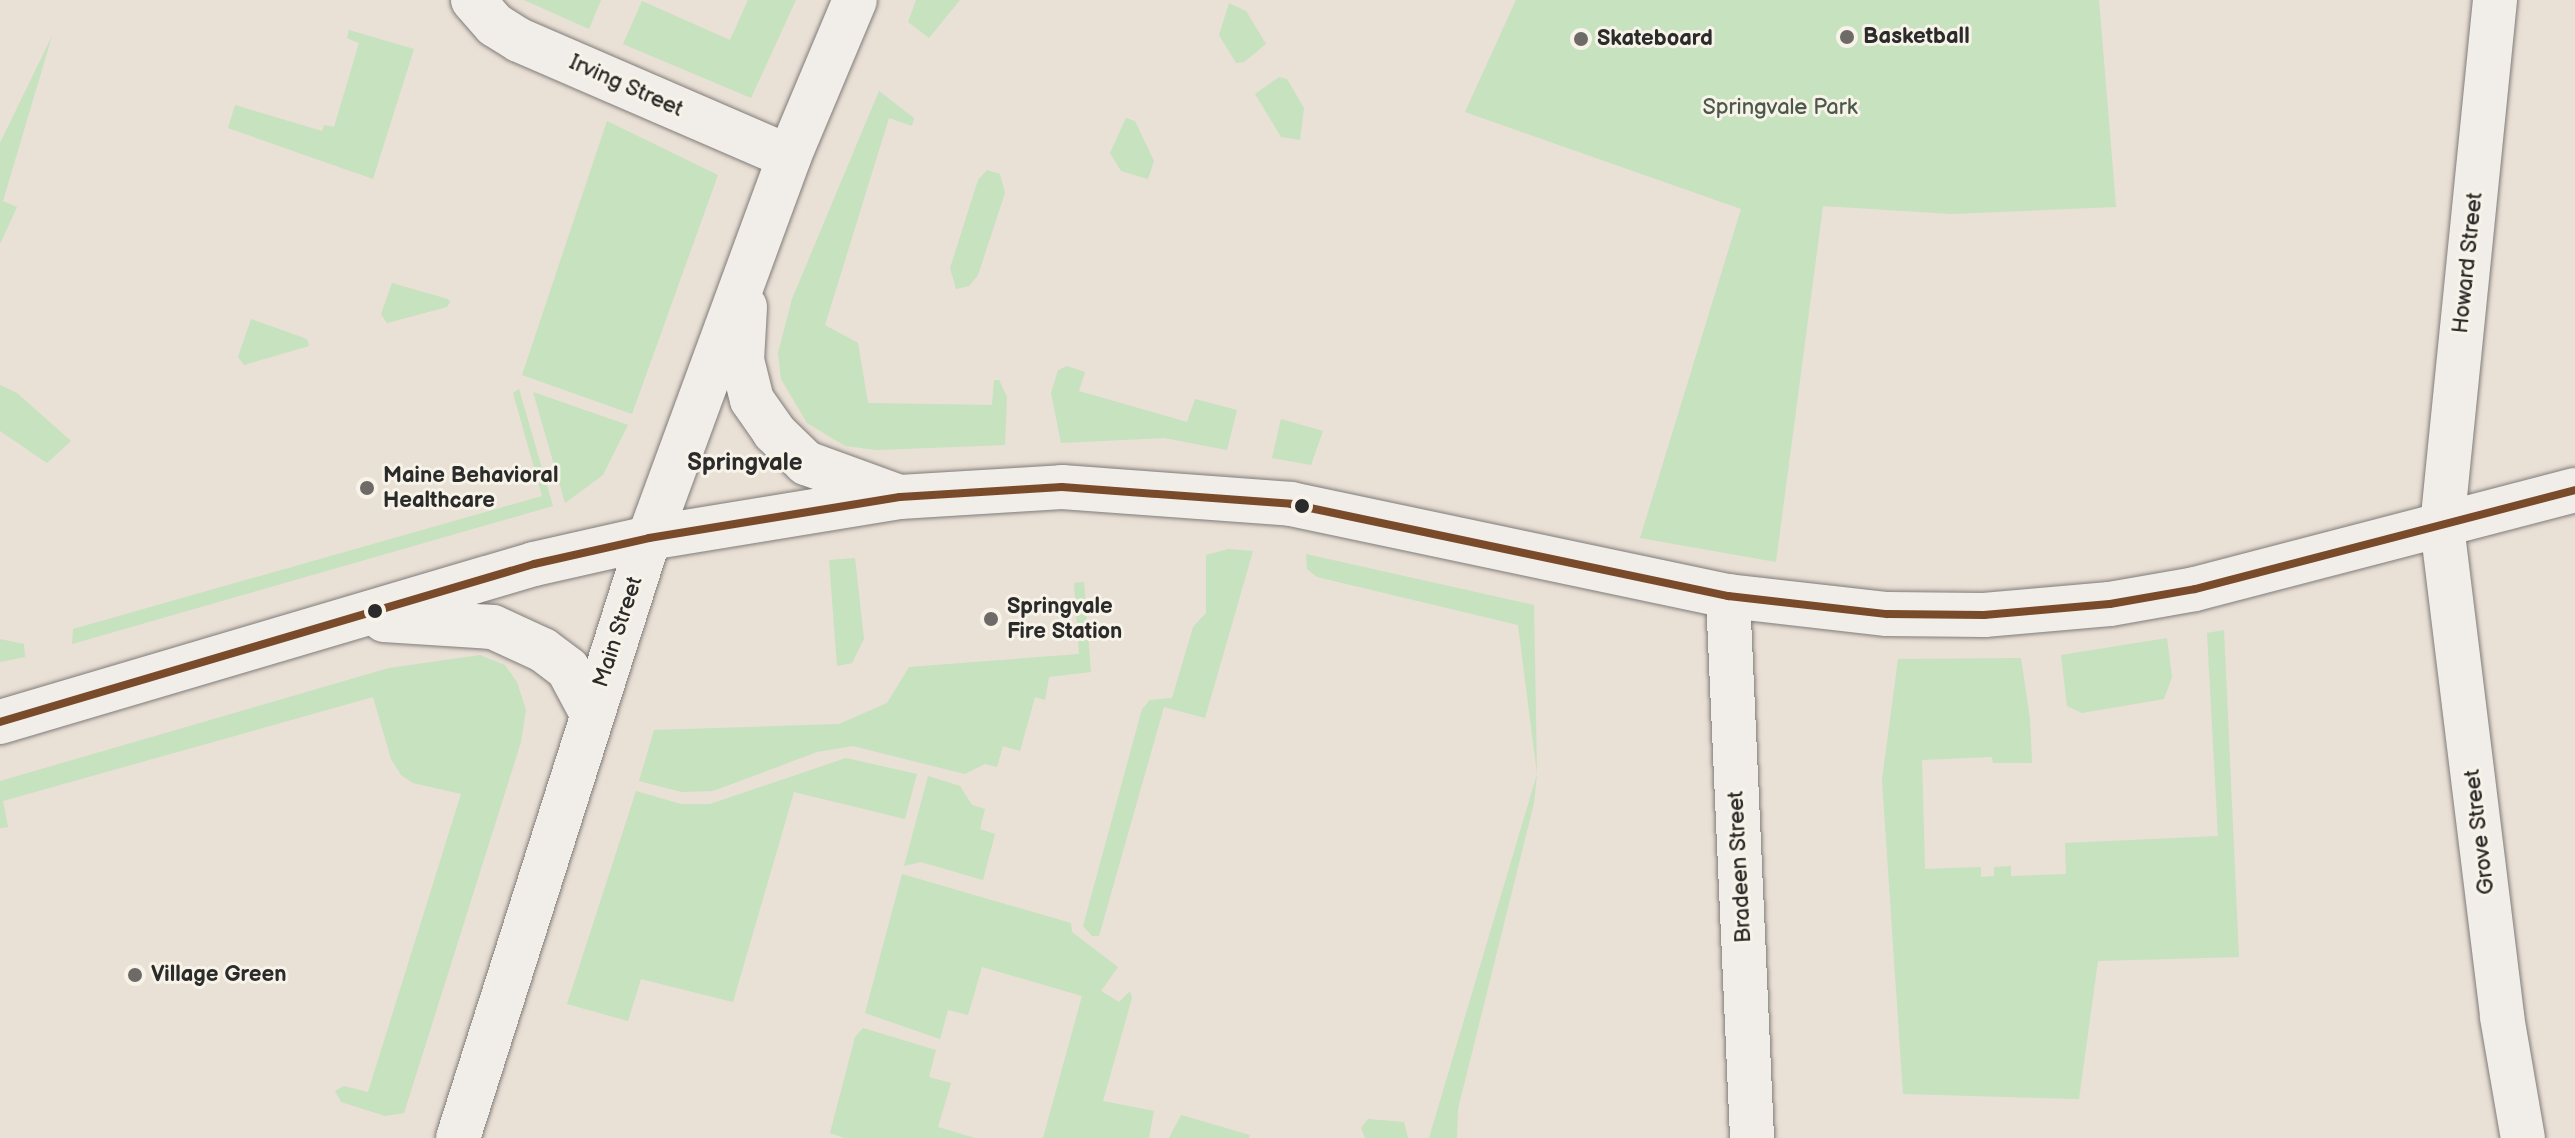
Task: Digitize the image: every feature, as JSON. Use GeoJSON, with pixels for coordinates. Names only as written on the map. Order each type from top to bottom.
{"type":"FeatureCollection","features":[{"type":"Feature","properties":{"kind":"main road","name":"Irving Street"},"geometry":{"type":"LineString","coordinates":[[473,0],[495,25],[519,40],[789,157]]}},
{"type":"Feature","properties":{"kind":"main road","name":"Main Street"},"geometry":{"type":"LineString","coordinates":[[458,1138],[649,538],[789,157],[855,0]]}},
{"type":"Feature","properties":{"kind":"main road","name":"Howard Street"},"geometry":{"type":"LineString","coordinates":[[2442,526],[2495,0]]}},
{"type":"Feature","properties":{"kind":"main road"},"geometry":{"type":"LineString","coordinates":[[747,268],[742,360],[752,400],[774,432],[806,463],[900,497]]}},
{"type":"Feature","properties":{"kind":"main road"},"geometry":{"type":"LineString","coordinates":[[0,722],[534,564],[649,538],[900,497],[1062,487],[1291,504],[1728,596],[1887,614],[2036,613],[2209,586],[2575,490]]}},
{"type":"Feature","properties":{"kind":"main road","name":"Grove Street"},"geometry":{"type":"LineString","coordinates":[[2442,526],[2502,1017],[2523,1138]]}},
{"type":"Feature","properties":{"kind":"main road","name":"Bradeen Street"},"geometry":{"type":"LineString","coordinates":[[1728,596],[1752,1138]]}},
{"type":"Feature","properties":{"kind":"main road"},"geometry":{"type":"LineString","coordinates":[[358,618],[493,627],[543,650],[568,669],[592,714]]}},
{"type":"Feature","properties":{"kind":"green space"},"geometry":{"type":"Polygon","coordinates":[[[524,0],[601,0],[589,29],[524,0]]]}},
{"type":"Feature","properties":{"kind":"green space"},"geometry":{"type":"Polygon","coordinates":[[[748,0],[796,0],[751,98],[623,44],[642,1],[730,40],[748,0]]]}},
{"type":"Feature","properties":{"kind":"green space"},"geometry":{"type":"Polygon","coordinates":[[[916,0],[960,0],[929,38],[908,22],[916,0]]]}},
{"type":"Feature","properties":{"kind":"green space","name":"Springvale Park"},"geometry":{"type":"Polygon","coordinates":[[[1516,0],[2099,0],[2116,207],[1952,214],[1823,206],[1776,562],[1640,538],[1741,209],[1465,112],[1516,0]]]}},
{"type":"Feature","properties":{"kind":"green space"},"geometry":{"type":"Polygon","coordinates":[[[1229,3],[1246,11],[1266,44],[1244,62],[1236,63],[1219,35],[1229,3]]]}},
{"type":"Feature","properties":{"kind":"green space"},"geometry":{"type":"Polygon","coordinates":[[[349,30],[414,49],[373,179],[228,128],[235,105],[322,131],[324,125],[334,127],[359,43],[347,38],[349,30]]]}},
{"type":"Feature","properties":{"kind":"green space"},"geometry":{"type":"Polygon","coordinates":[[[52,36],[3,201],[17,207],[0,244],[0,143],[52,36]]]}},
{"type":"Feature","properties":{"kind":"green space"},"geometry":{"type":"Polygon","coordinates":[[[1279,77],[1287,79],[1304,108],[1300,140],[1281,137],[1255,94],[1279,77]]]}},
{"type":"Feature","properties":{"kind":"green space"},"geometry":{"type":"Polygon","coordinates":[[[879,91],[914,118],[912,126],[889,118],[825,325],[858,343],[868,403],[992,405],[994,380],[999,380],[1007,397],[1005,445],[877,450],[845,446],[807,423],[781,379],[778,353],[792,299],[879,91]]]}},
{"type":"Feature","properties":{"kind":"green space"},"geometry":{"type":"Polygon","coordinates":[[[1126,118],[1135,121],[1154,161],[1148,179],[1121,171],[1110,153],[1126,118]]]}},
{"type":"Feature","properties":{"kind":"green space"},"geometry":{"type":"Polygon","coordinates":[[[607,121],[718,175],[632,414],[522,375],[607,121]]]}},
{"type":"Feature","properties":{"kind":"green space"},"geometry":{"type":"Polygon","coordinates":[[[987,170],[1000,174],[1005,193],[978,275],[969,286],[956,289],[950,268],[978,180],[987,170]]]}},
{"type":"Feature","properties":{"kind":"green space"},"geometry":{"type":"Polygon","coordinates":[[[392,283],[450,302],[447,307],[387,323],[381,314],[392,283]]]}},
{"type":"Feature","properties":{"kind":"green space"},"geometry":{"type":"Polygon","coordinates":[[[251,319],[307,339],[309,346],[244,365],[238,357],[251,319]]]}},
{"type":"Feature","properties":{"kind":"green space"},"geometry":{"type":"Polygon","coordinates":[[[1067,366],[1085,372],[1079,391],[1187,422],[1195,399],[1237,410],[1227,450],[1164,438],[1061,443],[1051,393],[1058,370],[1067,366]]]}},
{"type":"Feature","properties":{"kind":"green space"},"geometry":{"type":"Polygon","coordinates":[[[0,385],[17,393],[71,441],[47,463],[0,431],[0,385]]]}},
{"type":"Feature","properties":{"kind":"green space"},"geometry":{"type":"Polygon","coordinates":[[[519,389],[553,506],[72,644],[73,629],[542,496],[513,393],[519,389]]]}},
{"type":"Feature","properties":{"kind":"green space"},"geometry":{"type":"Polygon","coordinates":[[[533,392],[628,425],[603,475],[565,503],[533,392]]]}},
{"type":"Feature","properties":{"kind":"green space"},"geometry":{"type":"Polygon","coordinates":[[[1281,419],[1323,431],[1311,465],[1272,458],[1281,419]]]}},
{"type":"Feature","properties":{"kind":"green space"},"geometry":{"type":"Polygon","coordinates":[[[1228,549],[1253,551],[1205,718],[1164,707],[1099,936],[1092,936],[1083,926],[1142,709],[1150,700],[1172,698],[1193,627],[1206,613],[1206,555],[1228,549]]]}},
{"type":"Feature","properties":{"kind":"green space"},"geometry":{"type":"Polygon","coordinates":[[[1306,554],[1534,605],[1537,774],[1518,625],[1317,577],[1307,569],[1306,554]]]}},
{"type":"Feature","properties":{"kind":"green space"},"geometry":{"type":"Polygon","coordinates":[[[855,558],[864,639],[852,663],[837,666],[829,560],[855,558]]]}},
{"type":"Feature","properties":{"kind":"green space"},"geometry":{"type":"Polygon","coordinates":[[[1084,582],[1091,672],[1049,677],[1045,700],[1035,697],[1020,751],[1003,746],[997,767],[985,764],[965,774],[853,746],[817,752],[713,791],[682,792],[639,781],[654,730],[839,724],[887,703],[909,667],[1079,654],[1074,583],[1084,582]]]}},
{"type":"Feature","properties":{"kind":"green space"},"geometry":{"type":"Polygon","coordinates":[[[2224,630],[2239,957],[2098,961],[2079,1099],[1903,1094],[1882,780],[1898,659],[2021,658],[2030,719],[2032,763],[1993,763],[1992,757],[1922,760],[1925,869],[1981,867],[1981,877],[1994,876],[1994,867],[2011,866],[2011,876],[2066,874],[2065,843],[2218,836],[2207,633],[2224,630]]]}},
{"type":"Feature","properties":{"kind":"green space"},"geometry":{"type":"Polygon","coordinates":[[[2167,638],[2172,677],[2164,699],[2082,713],[2067,706],[2061,655],[2167,638]]]}},
{"type":"Feature","properties":{"kind":"green space"},"geometry":{"type":"Polygon","coordinates":[[[0,639],[24,644],[25,657],[0,662],[0,639]]]}},
{"type":"Feature","properties":{"kind":"green space"},"geometry":{"type":"Polygon","coordinates":[[[480,655],[505,665],[517,682],[526,710],[521,742],[404,1113],[385,1116],[341,1102],[335,1091],[344,1086],[368,1092],[461,794],[413,783],[401,775],[391,759],[373,697],[3,801],[8,827],[0,828],[0,781],[389,668],[480,655]]]}},
{"type":"Feature","properties":{"kind":"green space"},"geometry":{"type":"Polygon","coordinates":[[[846,758],[917,774],[905,819],[794,792],[733,1002],[641,979],[628,1021],[567,1004],[636,791],[681,804],[710,804],[846,758]]]}},
{"type":"Feature","properties":{"kind":"green space"},"geometry":{"type":"Polygon","coordinates":[[[1537,774],[1534,803],[1458,1109],[1457,1138],[1429,1138],[1537,774]]]}},
{"type":"Feature","properties":{"kind":"green space"},"geometry":{"type":"Polygon","coordinates":[[[928,776],[960,786],[972,805],[985,809],[980,829],[995,834],[983,880],[921,862],[904,866],[928,776]]]}},
{"type":"Feature","properties":{"kind":"green space"},"geometry":{"type":"Polygon","coordinates":[[[902,874],[1071,923],[1072,932],[1118,967],[1101,991],[1119,1002],[1130,991],[1132,998],[1103,1101],[1154,1111],[1149,1138],[1043,1138],[1082,996],[982,967],[968,1015],[948,1010],[940,1039],[865,1013],[902,874]]]}},
{"type":"Feature","properties":{"kind":"green space"},"geometry":{"type":"Polygon","coordinates":[[[863,1028],[936,1050],[929,1077],[951,1083],[938,1127],[975,1138],[844,1138],[830,1133],[855,1037],[863,1028]]]}},
{"type":"Feature","properties":{"kind":"green space"},"geometry":{"type":"Polygon","coordinates":[[[1181,1115],[1250,1135],[1249,1138],[1169,1138],[1181,1115]]]}},
{"type":"Feature","properties":{"kind":"green space"},"geometry":{"type":"Polygon","coordinates":[[[1368,1119],[1404,1122],[1408,1138],[1365,1138],[1361,1128],[1368,1119]]]}},
{"type":"Feature","properties":{"kind":"transit line"},"geometry":{"type":"LineString","coordinates":[[0,722],[534,564],[649,538],[900,497],[1062,487],[1291,504],[1728,596],[1887,614],[1984,615],[2110,604],[2195,589],[2575,490]]}},
{"type":"Feature","properties":{"kind":"place","name":"Basketball"},"geometry":{"type":"Point","coordinates":[1847,37]}},
{"type":"Feature","properties":{"kind":"place","name":"Skateboard"},"geometry":{"type":"Point","coordinates":[1581,39]}},
{"type":"Feature","properties":{"kind":"place","name":"Maine Behavioral Healthcare"},"geometry":{"type":"Point","coordinates":[367,488]}},
{"type":"Feature","properties":{"kind":"place","name":"Springvale Fire Station"},"geometry":{"type":"Point","coordinates":[991,619]}},
{"type":"Feature","properties":{"kind":"place","name":"Village Green"},"geometry":{"type":"Point","coordinates":[135,975]}},
{"type":"Feature","properties":{"kind":"district","name":"Springvale"},"geometry":{"type":"Point","coordinates":[745,463]}}]}
